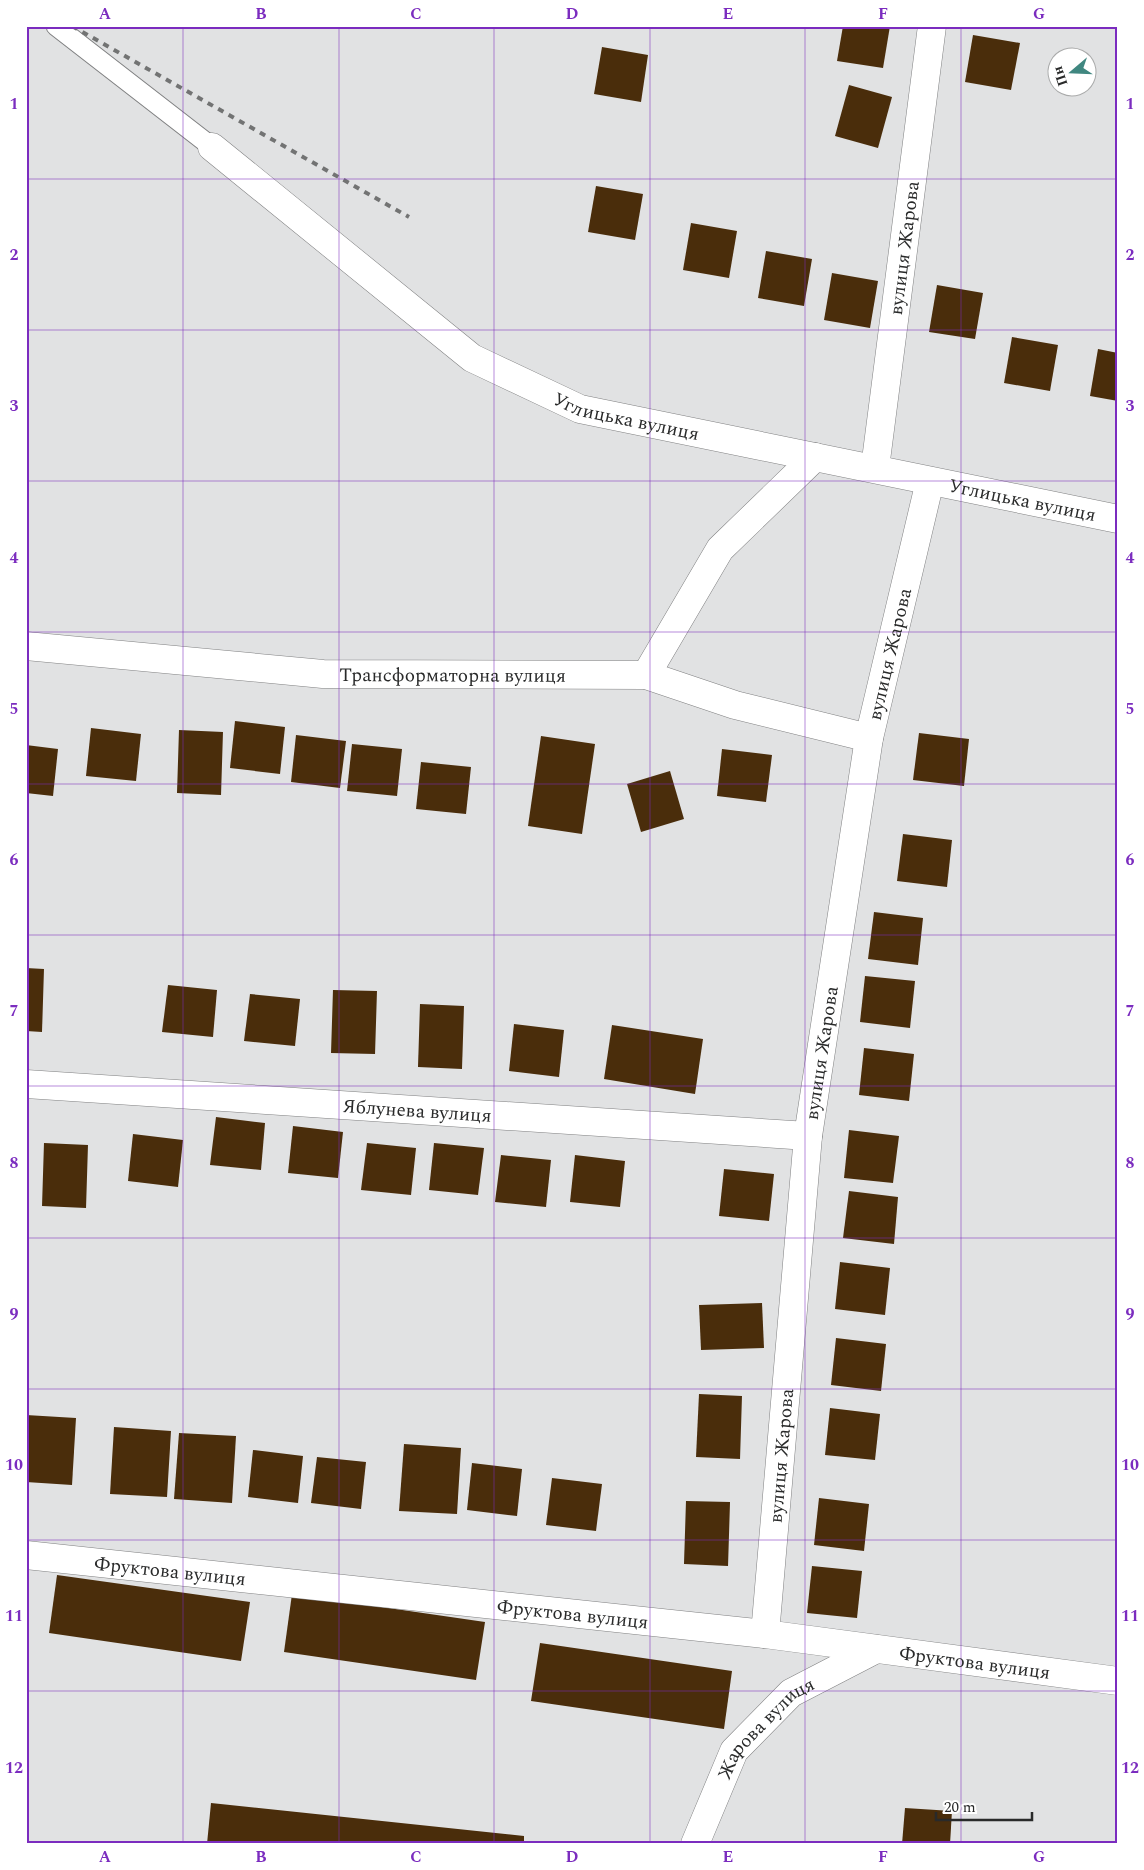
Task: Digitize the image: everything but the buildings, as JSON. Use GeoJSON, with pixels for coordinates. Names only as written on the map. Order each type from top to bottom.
{"type":"FeatureCollection","features":[{"type":"Feature","properties":{"kind":"street","name":"вулиця Жарова"},"geometry":{"type":"LineString","coordinates":[[875,468],[932,26]]}},
{"type":"Feature","properties":{"kind":"street","name":"Углицька вулиця"},"geometry":{"type":"LineString","coordinates":[[212,147],[472,358],[580,408],[1118,519]]}},
{"type":"Feature","properties":{"kind":"street"},"geometry":{"type":"LineString","coordinates":[[646,675],[720,549],[815,457]]}},
{"type":"Feature","properties":{"kind":"street","name":"вулиця Жарова"},"geometry":{"type":"LineString","coordinates":[[765,1634],[808,1136],[870,738],[930,481]]}},
{"type":"Feature","properties":{"kind":"street","name":"Трансформаторна вулиця"},"geometry":{"type":"LineString","coordinates":[[26,646],[323,674],[646,675],[735,704],[870,738]]}},
{"type":"Feature","properties":{"kind":"street","name":"Яблунева вулиця"},"geometry":{"type":"LineString","coordinates":[[26,1084],[808,1136]]}},
{"type":"Feature","properties":{"kind":"street","name":"Фруктова вулиця"},"geometry":{"type":"LineString","coordinates":[[26,1555],[765,1634],[1118,1681]]}},
{"type":"Feature","properties":{"kind":"street","name":"Жарова вулиця"},"geometry":{"type":"LineString","coordinates":[[695,1844],[734,1752],[791,1693],[876,1649]]}},
{"type":"Feature","properties":{"kind":"lane"},"geometry":{"type":"LineString","coordinates":[[56,26],[212,147]]}},
{"type":"Feature","properties":{"kind":"railway"},"geometry":{"type":"LineString","coordinates":[[72,26],[409,217]]}}]}
